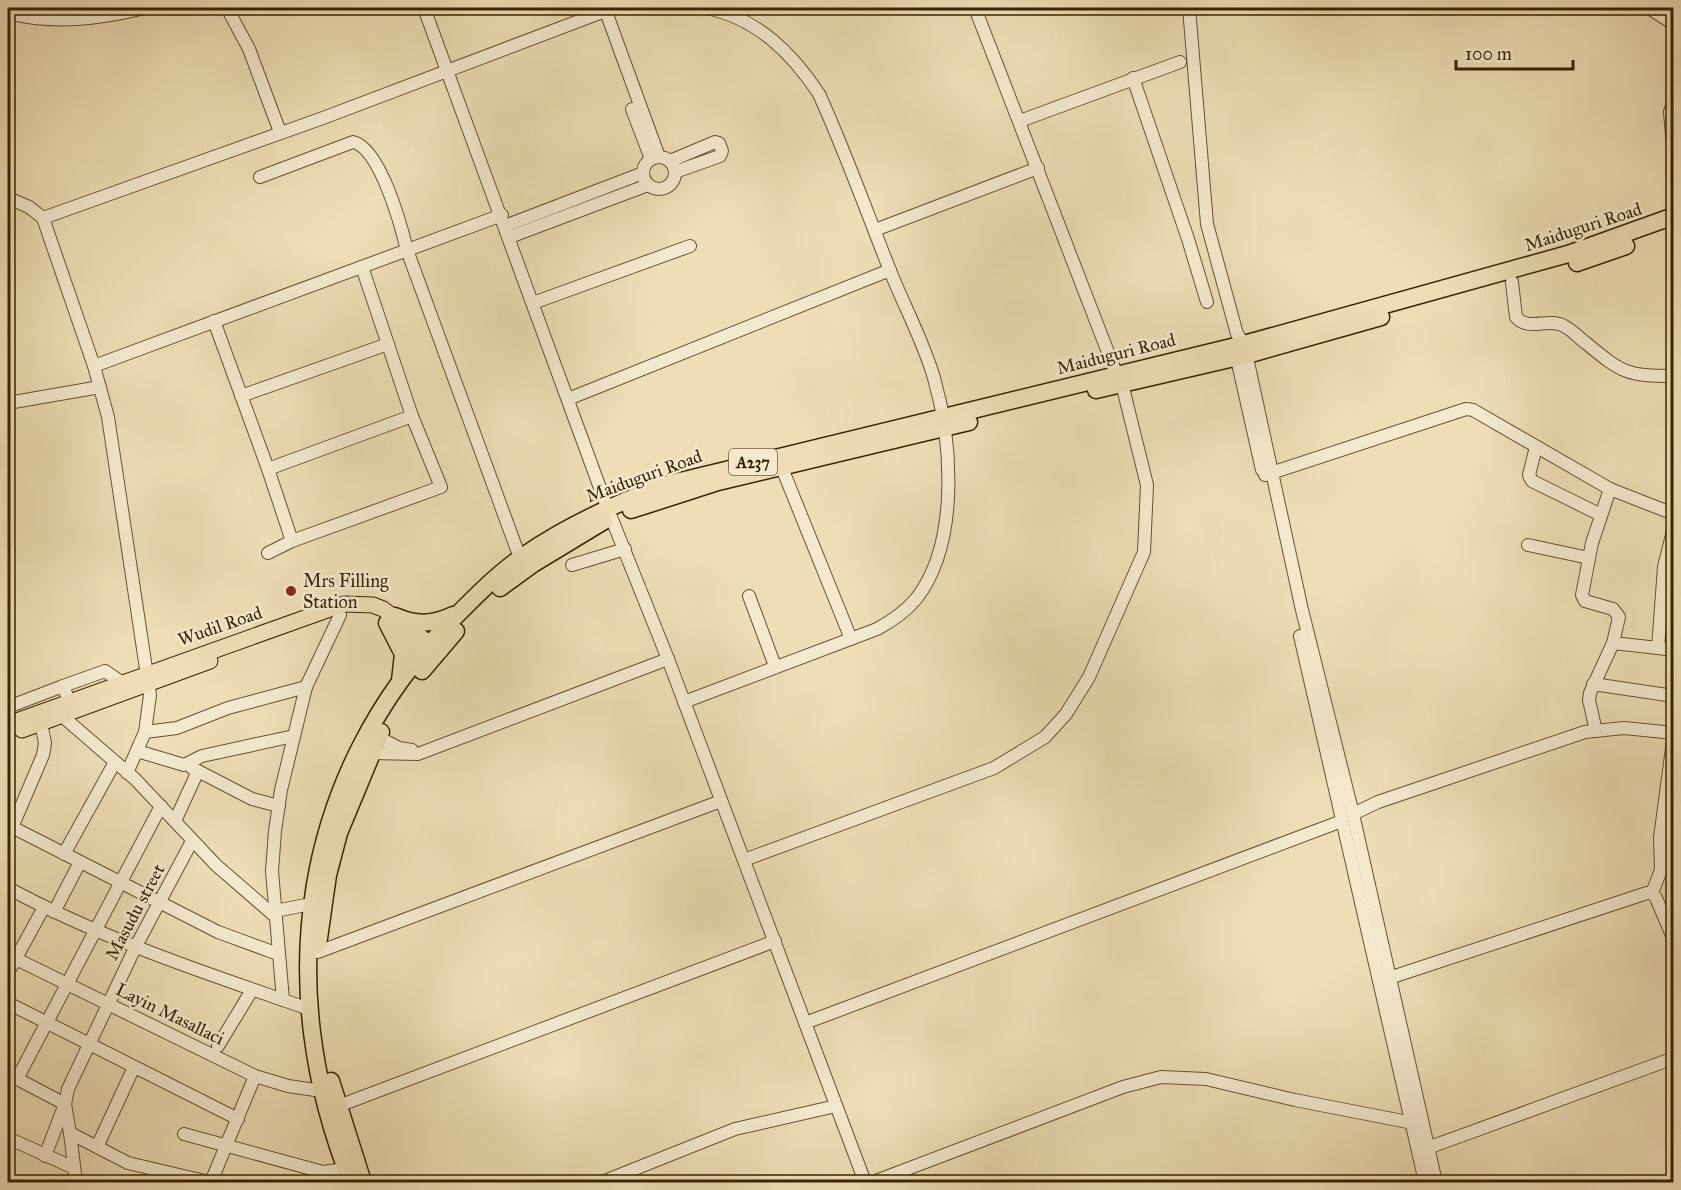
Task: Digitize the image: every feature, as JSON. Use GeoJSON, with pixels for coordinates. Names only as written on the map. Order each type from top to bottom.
{"type":"FeatureCollection","features":[{"type":"Feature","properties":{"kind":"highway","name":"Maiduguri Road"},"geometry":{"type":"LineString","coordinates":[[363,1182],[332,1108],[322,1091],[309,1009],[307,965],[311,904],[324,842],[352,764],[398,686],[430,652],[498,590],[533,564],[609,512],[1240,347],[1568,254],[1674,216]]}},
{"type":"Feature","properties":{"kind":"highway","name":"Maiduguri Road"},"geometry":{"type":"LineString","coordinates":[[1240,347],[1512,282],[1604,255],[1674,228]]}},
{"type":"Feature","properties":{"kind":"highway","name":"Maiduguri Road"},"geometry":{"type":"LineString","coordinates":[[349,1175],[332,1108],[319,1000],[318,952],[326,885],[339,833],[378,738],[430,652],[460,613],[520,558],[609,512],[707,473],[944,423]]}},
{"type":"Feature","properties":{"kind":"highway"},"geometry":{"type":"LineString","coordinates":[[398,686],[403,654],[391,620],[418,624],[435,623],[460,613]]}},
{"type":"Feature","properties":{"kind":"main road","name":"Wudil Road"},"geometry":{"type":"LineString","coordinates":[[8,735],[148,678],[314,618],[344,604],[373,605],[430,652]]}},
{"type":"Feature","properties":{"kind":"main road","name":"Wudil Road"},"geometry":{"type":"LineString","coordinates":[[314,618],[371,615],[391,620]]}},
{"type":"Feature","properties":{"kind":"main road","name":"Wudil Road"},"geometry":{"type":"LineString","coordinates":[[8,724],[122,682],[148,678]]}},
{"type":"Feature","properties":{"kind":"street"},"geometry":{"type":"LineString","coordinates":[[8,13],[38,19],[77,20],[146,8]]}},
{"type":"Feature","properties":{"kind":"street"},"geometry":{"type":"LineString","coordinates":[[227,8],[249,49],[280,132]]}},
{"type":"Feature","properties":{"kind":"street"},"geometry":{"type":"LineString","coordinates":[[424,8],[506,226],[609,512],[668,658],[865,1182]]}},
{"type":"Feature","properties":{"kind":"street"},"geometry":{"type":"LineString","coordinates":[[684,702],[877,629],[897,618],[917,598],[935,563],[946,514],[944,423],[933,375],[819,94],[800,65],[743,13],[706,8]]}},
{"type":"Feature","properties":{"kind":"street"},"geometry":{"type":"LineString","coordinates":[[744,860],[994,768],[1045,737],[1066,714],[1089,676],[1144,552],[1147,485],[1119,379],[975,8]]}},
{"type":"Feature","properties":{"kind":"street"},"geometry":{"type":"LineString","coordinates":[[1189,8],[1207,224],[1240,347],[1423,1149],[1436,1182]]}},
{"type":"Feature","properties":{"kind":"street"},"geometry":{"type":"LineString","coordinates":[[1648,8],[1674,24]]}},
{"type":"Feature","properties":{"kind":"street"},"geometry":{"type":"LineString","coordinates":[[43,218],[605,10],[621,66],[647,138],[664,162],[673,180],[664,188],[656,188],[646,179],[645,165],[664,162]]}},
{"type":"Feature","properties":{"kind":"street"},"geometry":{"type":"LineString","coordinates":[[1020,121],[1179,62]]}},
{"type":"Feature","properties":{"kind":"street"},"geometry":{"type":"LineString","coordinates":[[1133,78],[1207,302]]}},
{"type":"Feature","properties":{"kind":"street"},"geometry":{"type":"LineString","coordinates":[[1674,100],[1670,112],[1674,159]]}},
{"type":"Feature","properties":{"kind":"street"},"geometry":{"type":"LineString","coordinates":[[260,177],[353,142],[365,148],[396,207],[407,250],[520,558]]}},
{"type":"Feature","properties":{"kind":"street"},"geometry":{"type":"LineString","coordinates":[[874,230],[1038,168]]}},
{"type":"Feature","properties":{"kind":"street"},"geometry":{"type":"LineString","coordinates":[[94,366],[407,250],[506,226],[600,197],[646,179]]}},
{"type":"Feature","properties":{"kind":"street"},"geometry":{"type":"LineString","coordinates":[[8,198],[29,207],[43,218],[94,366],[108,417],[148,678],[150,706],[145,732],[127,773]]}},
{"type":"Feature","properties":{"kind":"street"},"geometry":{"type":"LineString","coordinates":[[533,303],[690,246]]}},
{"type":"Feature","properties":{"kind":"street"},"geometry":{"type":"LineString","coordinates":[[268,553],[292,541],[441,487],[412,416],[362,267]]}},
{"type":"Feature","properties":{"kind":"street"},"geometry":{"type":"LineString","coordinates":[[568,399],[890,270]]}},
{"type":"Feature","properties":{"kind":"street"},"geometry":{"type":"LineString","coordinates":[[1512,282],[1516,316],[1525,324],[1563,324],[1623,372],[1638,376],[1674,376]]}},
{"type":"Feature","properties":{"kind":"street"},"geometry":{"type":"LineString","coordinates":[[214,321],[292,541]]}},
{"type":"Feature","properties":{"kind":"street"},"geometry":{"type":"LineString","coordinates":[[242,396],[388,344]]}},
{"type":"Feature","properties":{"kind":"street"},"geometry":{"type":"LineString","coordinates":[[8,403],[100,387]]}},
{"type":"Feature","properties":{"kind":"street"},"geometry":{"type":"LineString","coordinates":[[1268,474],[1466,409],[1481,413],[1611,489],[1674,514]]}},
{"type":"Feature","properties":{"kind":"street"},"geometry":{"type":"LineString","coordinates":[[268,469],[412,416]]}},
{"type":"Feature","properties":{"kind":"street"},"geometry":{"type":"LineString","coordinates":[[1536,447],[1529,475],[1532,481],[1601,515]]}},
{"type":"Feature","properties":{"kind":"street"},"geometry":{"type":"LineString","coordinates":[[782,468],[850,639]]}},
{"type":"Feature","properties":{"kind":"street"},"geometry":{"type":"LineString","coordinates":[[1596,731],[1589,700],[1593,684],[1612,643],[1619,617],[1617,612],[1582,597],[1589,558],[1611,489]]}},
{"type":"Feature","properties":{"kind":"street"},"geometry":{"type":"LineString","coordinates":[[1658,648],[1664,567],[1674,527]]}},
{"type":"Feature","properties":{"kind":"street"},"geometry":{"type":"LineString","coordinates":[[1528,544],[1589,558]]}},
{"type":"Feature","properties":{"kind":"street"},"geometry":{"type":"LineString","coordinates":[[572,564],[625,549]]}},
{"type":"Feature","properties":{"kind":"street"},"geometry":{"type":"LineString","coordinates":[[749,597],[775,666]]}},
{"type":"Feature","properties":{"kind":"street"},"geometry":{"type":"LineString","coordinates":[[283,1000],[272,871],[279,806],[306,687],[340,615]]}},
{"type":"Feature","properties":{"kind":"street"},"geometry":{"type":"LineString","coordinates":[[1612,643],[1674,650]]}},
{"type":"Feature","properties":{"kind":"street"},"geometry":{"type":"LineString","coordinates":[[371,753],[404,756],[425,752],[668,658]]}},
{"type":"Feature","properties":{"kind":"street"},"geometry":{"type":"LineString","coordinates":[[8,707],[105,671],[122,682]]}},
{"type":"Feature","properties":{"kind":"street"},"geometry":{"type":"LineString","coordinates":[[1593,684],[1674,696]]}},
{"type":"Feature","properties":{"kind":"street"},"geometry":{"type":"LineString","coordinates":[[63,686],[69,701]]}},
{"type":"Feature","properties":{"kind":"street"},"geometry":{"type":"LineString","coordinates":[[145,732],[177,728],[228,708],[306,687]]}},
{"type":"Feature","properties":{"kind":"street"},"geometry":{"type":"LineString","coordinates":[[61,715],[127,773],[255,902],[275,914],[311,904]]}},
{"type":"Feature","properties":{"kind":"street"},"geometry":{"type":"LineString","coordinates":[[41,723],[45,743],[43,755],[9,830],[120,881],[218,932],[278,954]]}},
{"type":"Feature","properties":{"kind":"street"},"geometry":{"type":"LineString","coordinates":[[805,1023],[1348,818],[1378,802],[1596,731],[1624,728],[1674,733],[1670,791],[1660,838],[1661,870],[1652,893]]}},
{"type":"Feature","properties":{"kind":"street"},"geometry":{"type":"LineString","coordinates":[[186,764],[202,756],[294,736]]}},
{"type":"Feature","properties":{"kind":"street"},"geometry":{"type":"LineString","coordinates":[[378,738],[399,748],[425,752]]}},
{"type":"Feature","properties":{"kind":"street"},"geometry":{"type":"LineString","coordinates":[[137,750],[186,764],[252,798],[279,806]]}},
{"type":"Feature","properties":{"kind":"street"},"geometry":{"type":"LineString","coordinates":[[64,854],[114,762]]}},
{"type":"Feature","properties":{"kind":"street"},"geometry":{"type":"LineString","coordinates":[[175,821],[198,771]]}},
{"type":"Feature","properties":{"kind":"street"},"geometry":{"type":"LineString","coordinates":[[318,952],[721,801]]}},
{"type":"Feature","properties":{"kind":"street"},"geometry":{"type":"LineString","coordinates":[[45,1155],[65,1104],[12,1077],[67,984],[161,806]]}},
{"type":"Feature","properties":{"kind":"street","name":"Masudu street"},"geometry":{"type":"LineString","coordinates":[[76,1182],[65,1104],[68,1089],[135,948],[192,841]]}},
{"type":"Feature","properties":{"kind":"street"},"geometry":{"type":"LineString","coordinates":[[8,973],[12,957],[49,909],[80,862]]}},
{"type":"Feature","properties":{"kind":"street"},"geometry":{"type":"LineString","coordinates":[[8,888],[135,948],[309,1009]]}},
{"type":"Feature","properties":{"kind":"street"},"geometry":{"type":"LineString","coordinates":[[1384,980],[1636,896],[1652,893]]}},
{"type":"Feature","properties":{"kind":"street"},"geometry":{"type":"LineString","coordinates":[[1652,893],[1670,920],[1674,940]]}},
{"type":"Feature","properties":{"kind":"street"},"geometry":{"type":"LineString","coordinates":[[332,1108],[775,941]]}},
{"type":"Feature","properties":{"kind":"street","name":"Layin Masallaci"},"geometry":{"type":"LineString","coordinates":[[12,957],[255,1076],[288,1086],[322,1091]]}},
{"type":"Feature","properties":{"kind":"street"},"geometry":{"type":"LineString","coordinates":[[218,1046],[252,990]]}},
{"type":"Feature","properties":{"kind":"street"},"geometry":{"type":"LineString","coordinates":[[8,1002],[238,1119]]}},
{"type":"Feature","properties":{"kind":"street"},"geometry":{"type":"LineString","coordinates":[[1423,1149],[1674,1058]]}},
{"type":"Feature","properties":{"kind":"street"},"geometry":{"type":"LineString","coordinates":[[97,1147],[134,1066]]}},
{"type":"Feature","properties":{"kind":"street"},"geometry":{"type":"LineString","coordinates":[[70,1133],[128,1163],[210,1182],[228,1145],[255,1076]]}},
{"type":"Feature","properties":{"kind":"street"},"geometry":{"type":"LineString","coordinates":[[873,1182],[1123,1088],[1161,1077],[1206,1079],[1295,1100],[1417,1123]]}},
{"type":"Feature","properties":{"kind":"street"},"geometry":{"type":"LineString","coordinates":[[602,1182],[735,1129],[836,1106]]}},
{"type":"Feature","properties":{"kind":"street"},"geometry":{"type":"LineString","coordinates":[[184,1134],[323,1172],[349,1175]]}},
{"type":"Feature","properties":{"kind":"street"},"geometry":{"type":"LineString","coordinates":[[8,1138],[74,1168]]}},
{"type":"Feature","properties":{"kind":"street"},"geometry":{"type":"LineString","coordinates":[[1423,1149],[1425,1182]]}},
{"type":"Feature","properties":{"kind":"place","name":"Mrs Filling Station"},"geometry":{"type":"Point","coordinates":[291,591]}}]}
